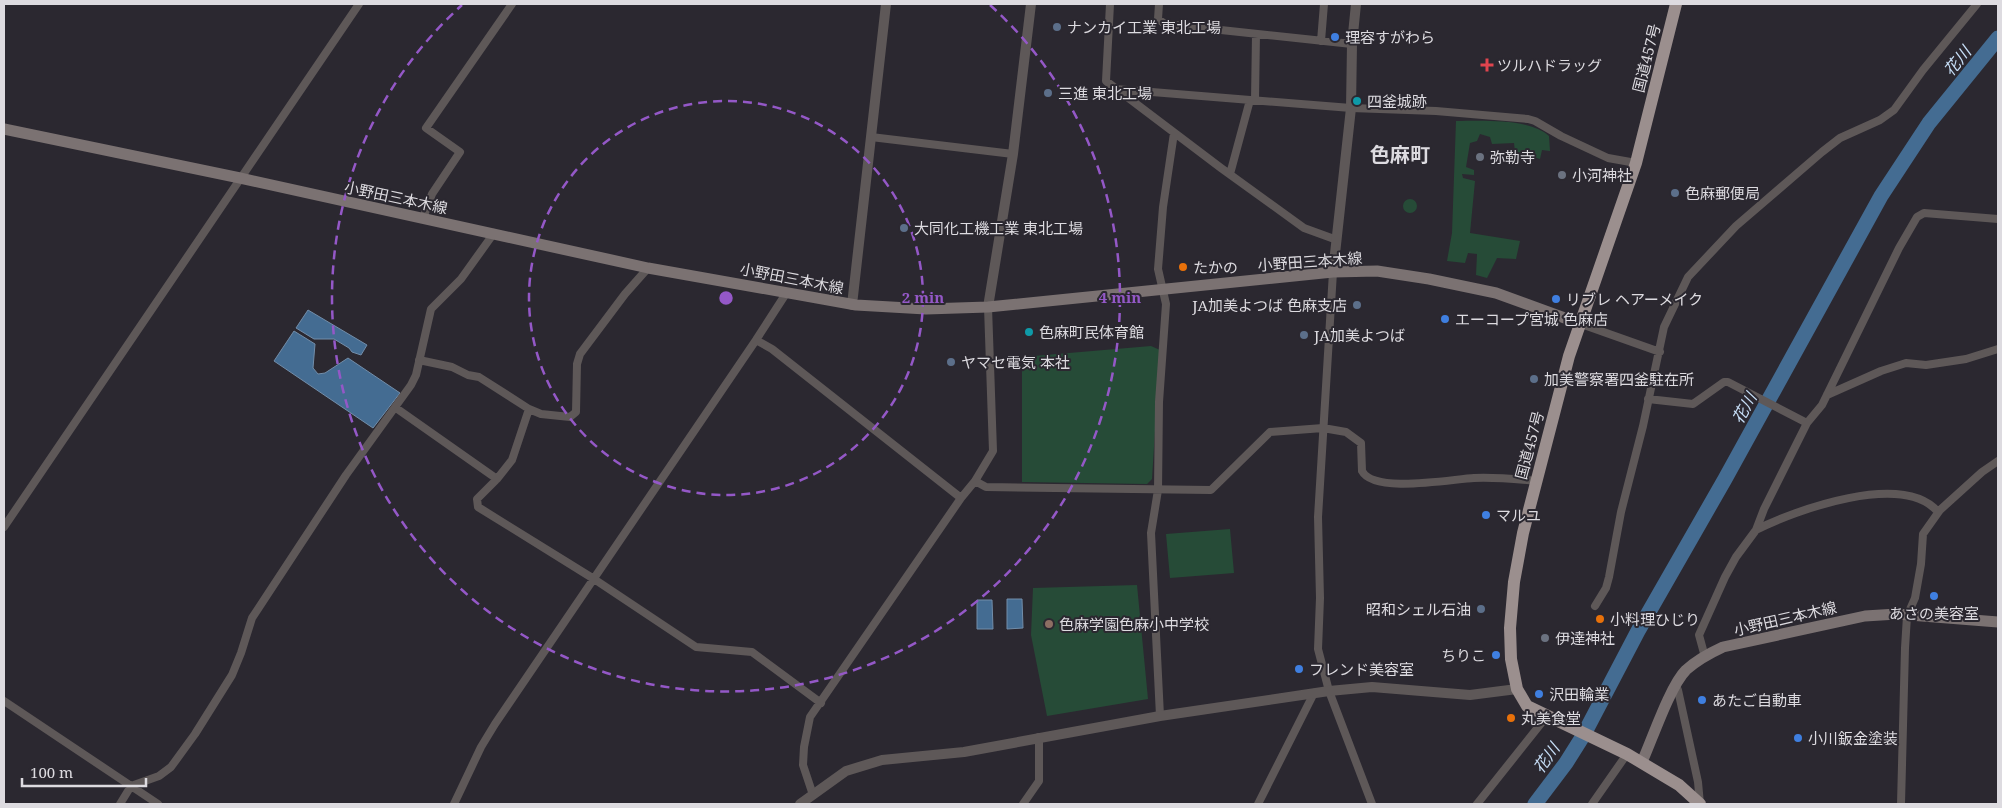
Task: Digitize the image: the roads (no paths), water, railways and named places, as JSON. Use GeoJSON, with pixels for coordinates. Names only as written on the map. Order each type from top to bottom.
{"type":"FeatureCollection","features":[{"type":"Feature","properties":{"kind":"highway","name":"国道457号"},"geometry":{"type":"LineString","coordinates":[[1676,4],[1636,163],[1569,356],[1523,534],[1514,582],[1510,628],[1511,659],[1517,689],[1527,706],[1628,754],[1679,785],[1700,804]]}},
{"type":"Feature","properties":{"kind":"main road","name":"小野田三本木線"},"geometry":{"type":"LineString","coordinates":[[4,129],[240,178],[648,268],[852,305],[926,309],[988,307],[1333,272],[1377,271],[1428,278],[1496,293],[1581,324]]}},
{"type":"Feature","properties":{"kind":"main road","name":"小野田三本木線"},"geometry":{"type":"LineString","coordinates":[[1642,762],[1674,687],[1686,671],[1723,647],[1865,616],[1897,614],[1998,622]]}},
{"type":"Feature","properties":{"kind":"street"},"geometry":{"type":"LineString","coordinates":[[4,526],[359,4]]}},
{"type":"Feature","properties":{"kind":"street"},"geometry":{"type":"LineString","coordinates":[[423,218],[432,194],[460,152],[426,128],[512,4]]}},
{"type":"Feature","properties":{"kind":"street"},"geometry":{"type":"LineString","coordinates":[[852,305],[886,4]]}},
{"type":"Feature","properties":{"kind":"street"},"geometry":{"type":"LineString","coordinates":[[813,795],[804,772],[803,758],[808,722],[961,498],[975,481],[993,452],[988,307],[1013,154],[1031,4]]}},
{"type":"Feature","properties":{"kind":"street"},"geometry":{"type":"LineString","coordinates":[[1110,4],[1106,80],[1115,89],[1304,228],[1338,240]]}},
{"type":"Feature","properties":{"kind":"street"},"geometry":{"type":"LineString","coordinates":[[1159,4],[1158,19],[1165,24],[1352,44]]}},
{"type":"Feature","properties":{"kind":"street"},"geometry":{"type":"LineString","coordinates":[[1321,41],[1324,4]]}},
{"type":"Feature","properties":{"kind":"street"},"geometry":{"type":"LineString","coordinates":[[1356,4],[1352,44],[1351,108],[1333,272],[1323,428],[1318,517],[1320,598],[1318,649],[1329,691],[1372,804]]}},
{"type":"Feature","properties":{"kind":"street"},"geometry":{"type":"LineString","coordinates":[[1595,606],[1606,588],[1609,577],[1621,512],[1643,426],[1664,327],[1688,277],[1736,226],[1822,152],[1840,138],[1880,120],[1894,110],[1923,70],[1977,4]]}},
{"type":"Feature","properties":{"kind":"street"},"geometry":{"type":"LineString","coordinates":[[1230,174],[1252,100],[1256,34]]}},
{"type":"Feature","properties":{"kind":"street"},"geometry":{"type":"LineString","coordinates":[[1115,89],[1351,108],[1436,111],[1528,119],[1608,158],[1636,163]]}},
{"type":"Feature","properties":{"kind":"street"},"geometry":{"type":"LineString","coordinates":[[1160,716],[1151,534],[1158,490],[1159,402],[1166,304],[1158,272],[1160,228],[1174,133]]}},
{"type":"Feature","properties":{"kind":"street"},"geometry":{"type":"LineString","coordinates":[[871,137],[1013,154]]}},
{"type":"Feature","properties":{"kind":"street"},"geometry":{"type":"LineString","coordinates":[[1705,657],[1699,635],[1732,564],[1756,530],[1804,422],[1822,405],[1899,248],[1920,213],[1998,219]]}},
{"type":"Feature","properties":{"kind":"street"},"geometry":{"type":"LineString","coordinates":[[120,804],[131,786],[159,776],[171,767],[177,759],[232,675],[242,653],[252,618],[346,475],[411,385],[416,375],[431,309],[461,279],[494,233]]}},
{"type":"Feature","properties":{"kind":"street"},"geometry":{"type":"LineString","coordinates":[[419,360],[452,367],[468,375],[479,377],[529,410],[541,414],[570,417],[576,412],[577,364],[580,354],[625,294],[648,268]]}},
{"type":"Feature","properties":{"kind":"street"},"geometry":{"type":"LineString","coordinates":[[454,804],[481,747],[787,292]]}},
{"type":"Feature","properties":{"kind":"street"},"geometry":{"type":"LineString","coordinates":[[1581,324],[1660,352]]}},
{"type":"Feature","properties":{"kind":"street"},"geometry":{"type":"LineString","coordinates":[[756,340],[772,349],[961,498]]}},
{"type":"Feature","properties":{"kind":"street"},"geometry":{"type":"LineString","coordinates":[[1827,395],[1881,371],[1906,363],[1926,366],[1966,359],[1998,349]]}},
{"type":"Feature","properties":{"kind":"street"},"geometry":{"type":"LineString","coordinates":[[1648,398],[1693,404],[1724,382],[1734,385],[1804,422]]}},
{"type":"Feature","properties":{"kind":"street"},"geometry":{"type":"LineString","coordinates":[[396,408],[497,479]]}},
{"type":"Feature","properties":{"kind":"street"},"geometry":{"type":"LineString","coordinates":[[529,410],[512,460],[497,479],[477,499],[478,507],[594,579],[696,647],[752,652],[821,703]]}},
{"type":"Feature","properties":{"kind":"street"},"geometry":{"type":"LineString","coordinates":[[975,481],[986,487],[1211,490],[1270,432],[1323,428],[1346,432],[1361,443],[1362,471],[1370,479],[1380,482],[1429,483],[1472,478],[1504,477],[1537,481]]}},
{"type":"Feature","properties":{"kind":"street"},"geometry":{"type":"LineString","coordinates":[[1902,804],[1904,648],[1907,616],[1916,598],[1922,564],[1922,534],[1938,512],[1982,472],[1998,461]]}},
{"type":"Feature","properties":{"kind":"street"},"geometry":{"type":"LineString","coordinates":[[1756,530],[1789,514],[1833,501],[1862,496],[1889,495],[1917,499],[1933,507],[1938,512]]}},
{"type":"Feature","properties":{"kind":"street"},"geometry":{"type":"LineString","coordinates":[[800,804],[846,771],[882,760],[964,752],[1160,716],[1329,691],[1372,687],[1470,695],[1517,689]]}},
{"type":"Feature","properties":{"kind":"street"},"geometry":{"type":"LineString","coordinates":[[1674,687],[1678,690],[1698,782],[1700,804]]}},
{"type":"Feature","properties":{"kind":"street"},"geometry":{"type":"LineString","coordinates":[[1258,804],[1314,693]]}},
{"type":"Feature","properties":{"kind":"street"},"geometry":{"type":"LineString","coordinates":[[4,701],[158,804]]}},
{"type":"Feature","properties":{"kind":"street"},"geometry":{"type":"LineString","coordinates":[[1477,804],[1547,716]]}},
{"type":"Feature","properties":{"kind":"street"},"geometry":{"type":"LineString","coordinates":[[1023,804],[1039,781],[1039,737]]}},
{"type":"Feature","properties":{"kind":"street"},"geometry":{"type":"LineString","coordinates":[[1592,804],[1628,754]]}},
{"type":"Feature","properties":{"kind":"water"},"geometry":{"type":"Polygon","coordinates":[[[308,310],[367,345],[361,355],[352,352],[334,339],[314,339],[296,328],[308,310]]]}},
{"type":"Feature","properties":{"kind":"water"},"geometry":{"type":"Polygon","coordinates":[[[294,331],[315,344],[313,368],[318,374],[325,373],[348,358],[400,393],[373,428],[274,361],[294,331]]]}},
{"type":"Feature","properties":{"kind":"water"},"geometry":{"type":"Polygon","coordinates":[[[1007,599],[1022,599],[1023,628],[1007,629],[1007,599]]]}},
{"type":"Feature","properties":{"kind":"water"},"geometry":{"type":"Polygon","coordinates":[[[977,600],[992,600],[993,629],[977,629],[977,600]]]}},
{"type":"Feature","properties":{"kind":"waterway","name":"花川"},"geometry":{"type":"LineString","coordinates":[[1535,804],[1566,763],[1583,736],[1638,631],[1725,479],[1881,196],[1929,123],[1998,38]]}},
{"type":"Feature","properties":{"kind":"place","name":"ナンカイ工業 東北工場"},"geometry":{"type":"Point","coordinates":[1057,27]}},
{"type":"Feature","properties":{"kind":"place","name":"理容すがわら"},"geometry":{"type":"Point","coordinates":[1335,37]}},
{"type":"Feature","properties":{"kind":"place","name":"ツルハドラッグ"},"geometry":{"type":"Point","coordinates":[1487,65]}},
{"type":"Feature","properties":{"kind":"place","name":"三進 東北工場"},"geometry":{"type":"Point","coordinates":[1048,93]}},
{"type":"Feature","properties":{"kind":"place","name":"四釜城跡"},"geometry":{"type":"Point","coordinates":[1357,101]}},
{"type":"Feature","properties":{"kind":"place","name":"弥勒寺"},"geometry":{"type":"Point","coordinates":[1480,157]}},
{"type":"Feature","properties":{"kind":"place","name":"小河神社"},"geometry":{"type":"Point","coordinates":[1562,175]}},
{"type":"Feature","properties":{"kind":"place","name":"色麻郵便局"},"geometry":{"type":"Point","coordinates":[1675,193]}},
{"type":"Feature","properties":{"kind":"place","name":"大同化工機工業 東北工場"},"geometry":{"type":"Point","coordinates":[904,228]}},
{"type":"Feature","properties":{"kind":"place","name":"たかの"},"geometry":{"type":"Point","coordinates":[1183,267]}},
{"type":"Feature","properties":{"kind":"place","name":"リブレ ヘアーメイク"},"geometry":{"type":"Point","coordinates":[1556,299]}},
{"type":"Feature","properties":{"kind":"place","name":"JA加美よつば 色麻支店"},"geometry":{"type":"Point","coordinates":[1357,305]}},
{"type":"Feature","properties":{"kind":"place","name":"エーコープ宮城 色麻店"},"geometry":{"type":"Point","coordinates":[1445,319]}},
{"type":"Feature","properties":{"kind":"place","name":"色麻町民体育館"},"geometry":{"type":"Point","coordinates":[1029,332]}},
{"type":"Feature","properties":{"kind":"place","name":"JA加美よつば"},"geometry":{"type":"Point","coordinates":[1304,335]}},
{"type":"Feature","properties":{"kind":"place","name":"ヤマセ電気 本社"},"geometry":{"type":"Point","coordinates":[951,362]}},
{"type":"Feature","properties":{"kind":"place","name":"加美警察署四釜駐在所"},"geometry":{"type":"Point","coordinates":[1534,379]}},
{"type":"Feature","properties":{"kind":"place","name":"マルユ"},"geometry":{"type":"Point","coordinates":[1486,515]}},
{"type":"Feature","properties":{"kind":"place","name":"あさの美容室"},"geometry":{"type":"Point","coordinates":[1934,596]}},
{"type":"Feature","properties":{"kind":"place","name":"昭和シェル石油"},"geometry":{"type":"Point","coordinates":[1481,609]}},
{"type":"Feature","properties":{"kind":"place","name":"小料理ひじり"},"geometry":{"type":"Point","coordinates":[1600,619]}},
{"type":"Feature","properties":{"kind":"place","name":"色麻学園色麻小中学校"},"geometry":{"type":"Point","coordinates":[1049,624]}},
{"type":"Feature","properties":{"kind":"place","name":"伊達神社"},"geometry":{"type":"Point","coordinates":[1545,638]}},
{"type":"Feature","properties":{"kind":"place","name":"ちりこ"},"geometry":{"type":"Point","coordinates":[1496,655]}},
{"type":"Feature","properties":{"kind":"place","name":"フレンド美容室"},"geometry":{"type":"Point","coordinates":[1299,669]}},
{"type":"Feature","properties":{"kind":"place","name":"沢田輪業"},"geometry":{"type":"Point","coordinates":[1539,694]}},
{"type":"Feature","properties":{"kind":"place","name":"あたご自動車"},"geometry":{"type":"Point","coordinates":[1702,700]}},
{"type":"Feature","properties":{"kind":"place","name":"丸美食堂"},"geometry":{"type":"Point","coordinates":[1511,718]}},
{"type":"Feature","properties":{"kind":"place","name":"小川鈑金塗装"},"geometry":{"type":"Point","coordinates":[1798,738]}},
{"type":"Feature","properties":{"kind":"district","name":"色麻町"},"geometry":{"type":"Point","coordinates":[1400,154]}}]}
